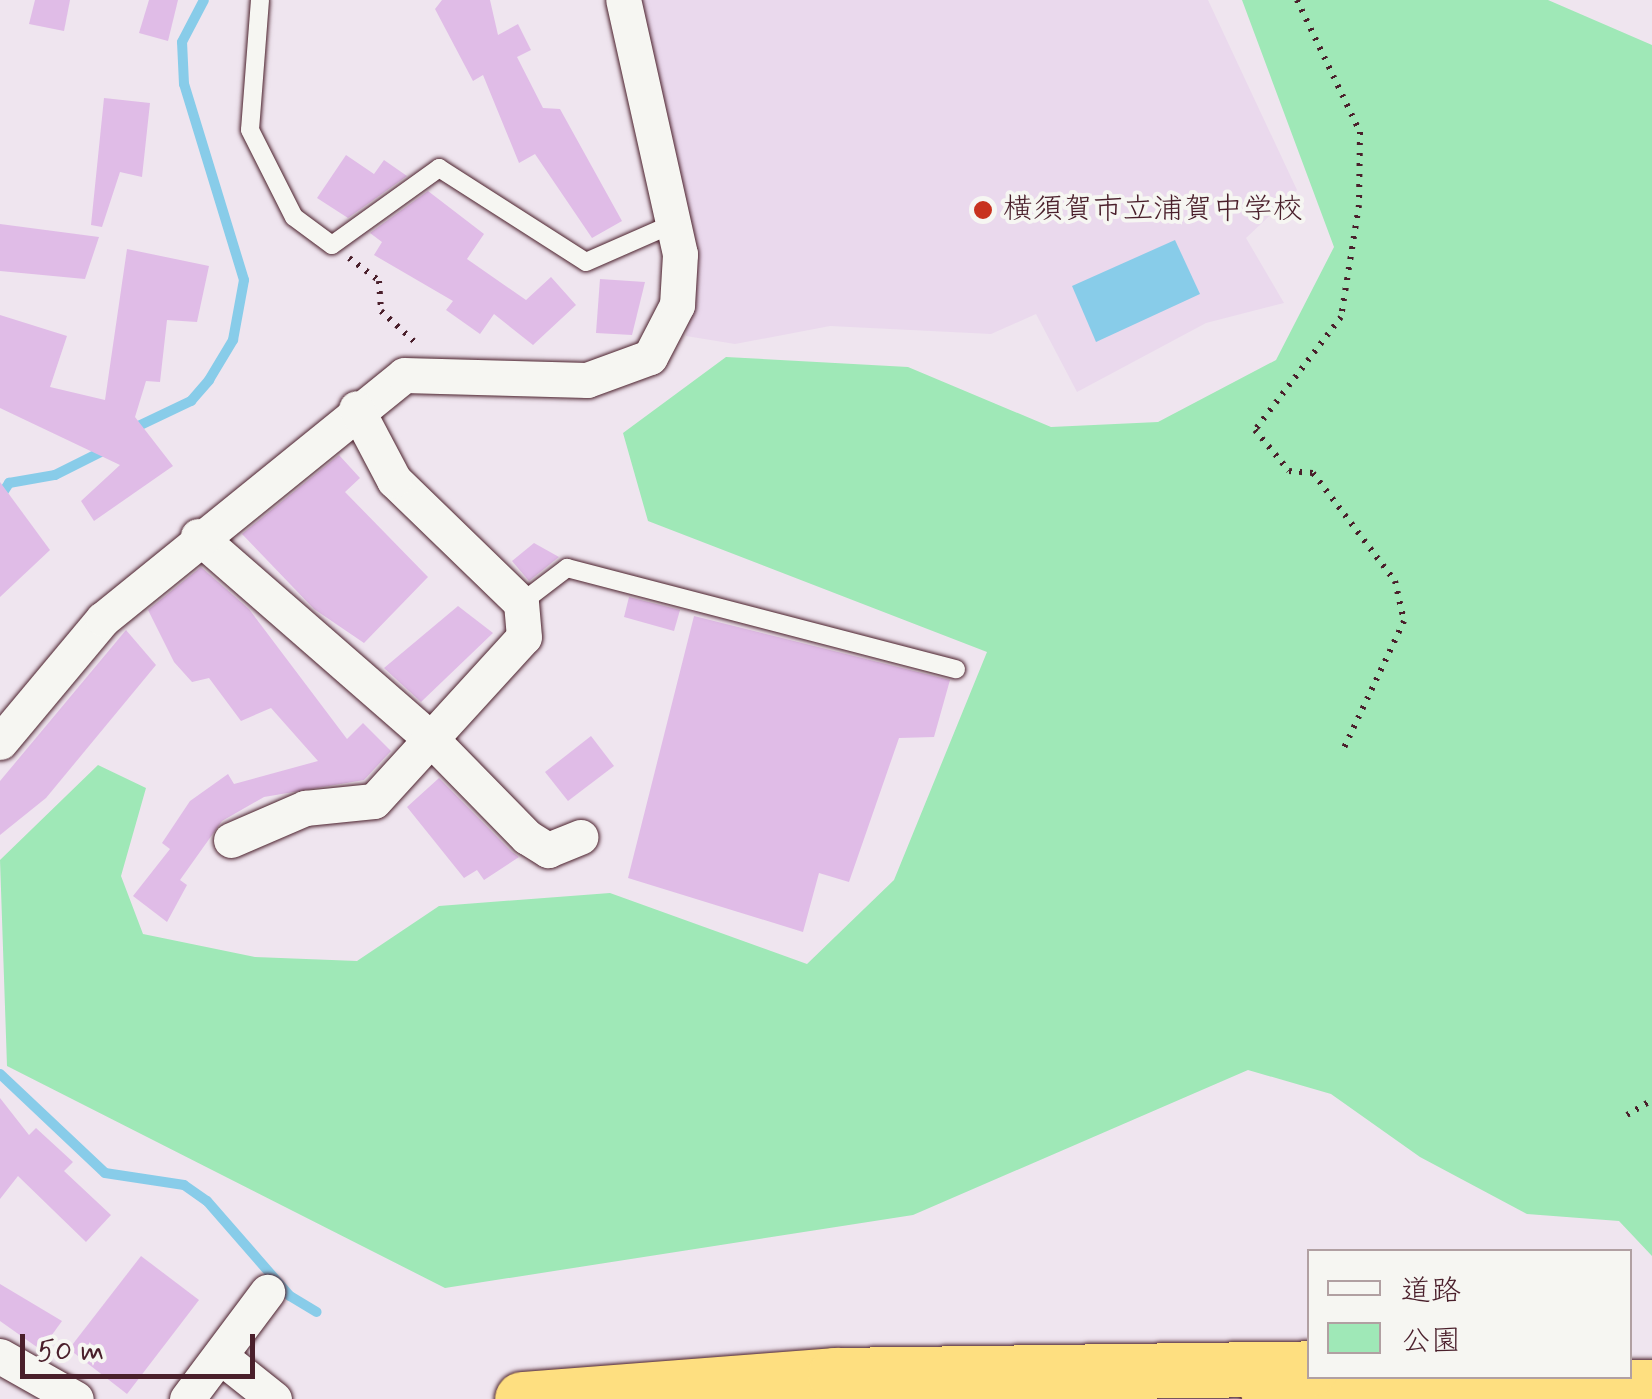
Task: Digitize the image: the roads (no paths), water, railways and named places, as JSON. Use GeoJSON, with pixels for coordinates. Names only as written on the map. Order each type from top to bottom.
{"type":"FeatureCollection","features":[{"type":"Feature","properties":{"kind":"highway"},"geometry":{"type":"LineString","coordinates":[[522,1399],[835,1375],[1307,1368]]}},
{"type":"Feature","properties":{"kind":"highway"},"geometry":{"type":"LineString","coordinates":[[1170,1399],[1346,1386],[1652,1387]]}},
{"type":"Feature","properties":{"kind":"street"},"geometry":{"type":"LineString","coordinates":[[0,742],[103,620],[198,536],[356,408],[404,375],[587,380],[635,368],[657,349],[676,304],[675,222],[623,0]]}},
{"type":"Feature","properties":{"kind":"street"},"geometry":{"type":"LineString","coordinates":[[231,840],[305,808],[374,802],[524,637],[521,603],[394,480],[356,408]]}},
{"type":"Feature","properties":{"kind":"street"},"geometry":{"type":"LineString","coordinates":[[198,536],[432,740],[527,837],[548,850],[581,837]]}},
{"type":"Feature","properties":{"kind":"street"},"geometry":{"type":"LineString","coordinates":[[187,1399],[267,1292]]}},
{"type":"Feature","properties":{"kind":"street"},"geometry":{"type":"LineString","coordinates":[[0,1356],[76,1399]]}},
{"type":"Feature","properties":{"kind":"street"},"geometry":{"type":"LineString","coordinates":[[220,1356],[274,1399]]}},
{"type":"Feature","properties":{"kind":"lane"},"geometry":{"type":"LineString","coordinates":[[260,0],[250,130],[294,217],[332,245],[439,168],[464,192],[586,262],[675,222]]}},
{"type":"Feature","properties":{"kind":"lane"},"geometry":{"type":"LineString","coordinates":[[521,603],[566,568],[956,669]]}},
{"type":"Feature","properties":{"kind":"water"},"geometry":{"type":"Polygon","coordinates":[[[1175,240],[1200,294],[1096,342],[1072,286],[1175,240]]]}},
{"type":"Feature","properties":{"kind":"waterway"},"geometry":{"type":"LineString","coordinates":[[130,430],[191,401],[209,380],[233,340],[244,280],[184,84],[182,42],[204,0]]}},
{"type":"Feature","properties":{"kind":"waterway"},"geometry":{"type":"LineString","coordinates":[[0,497],[9,483],[55,475],[109,448]]}},
{"type":"Feature","properties":{"kind":"waterway"},"geometry":{"type":"LineString","coordinates":[[0,1074],[105,1173],[184,1185],[207,1201],[290,1296],[317,1312]]}},
{"type":"Feature","properties":{"kind":"place","name":"横須賀市立浦賀中学校"},"geometry":{"type":"Point","coordinates":[983,210]}}]}
